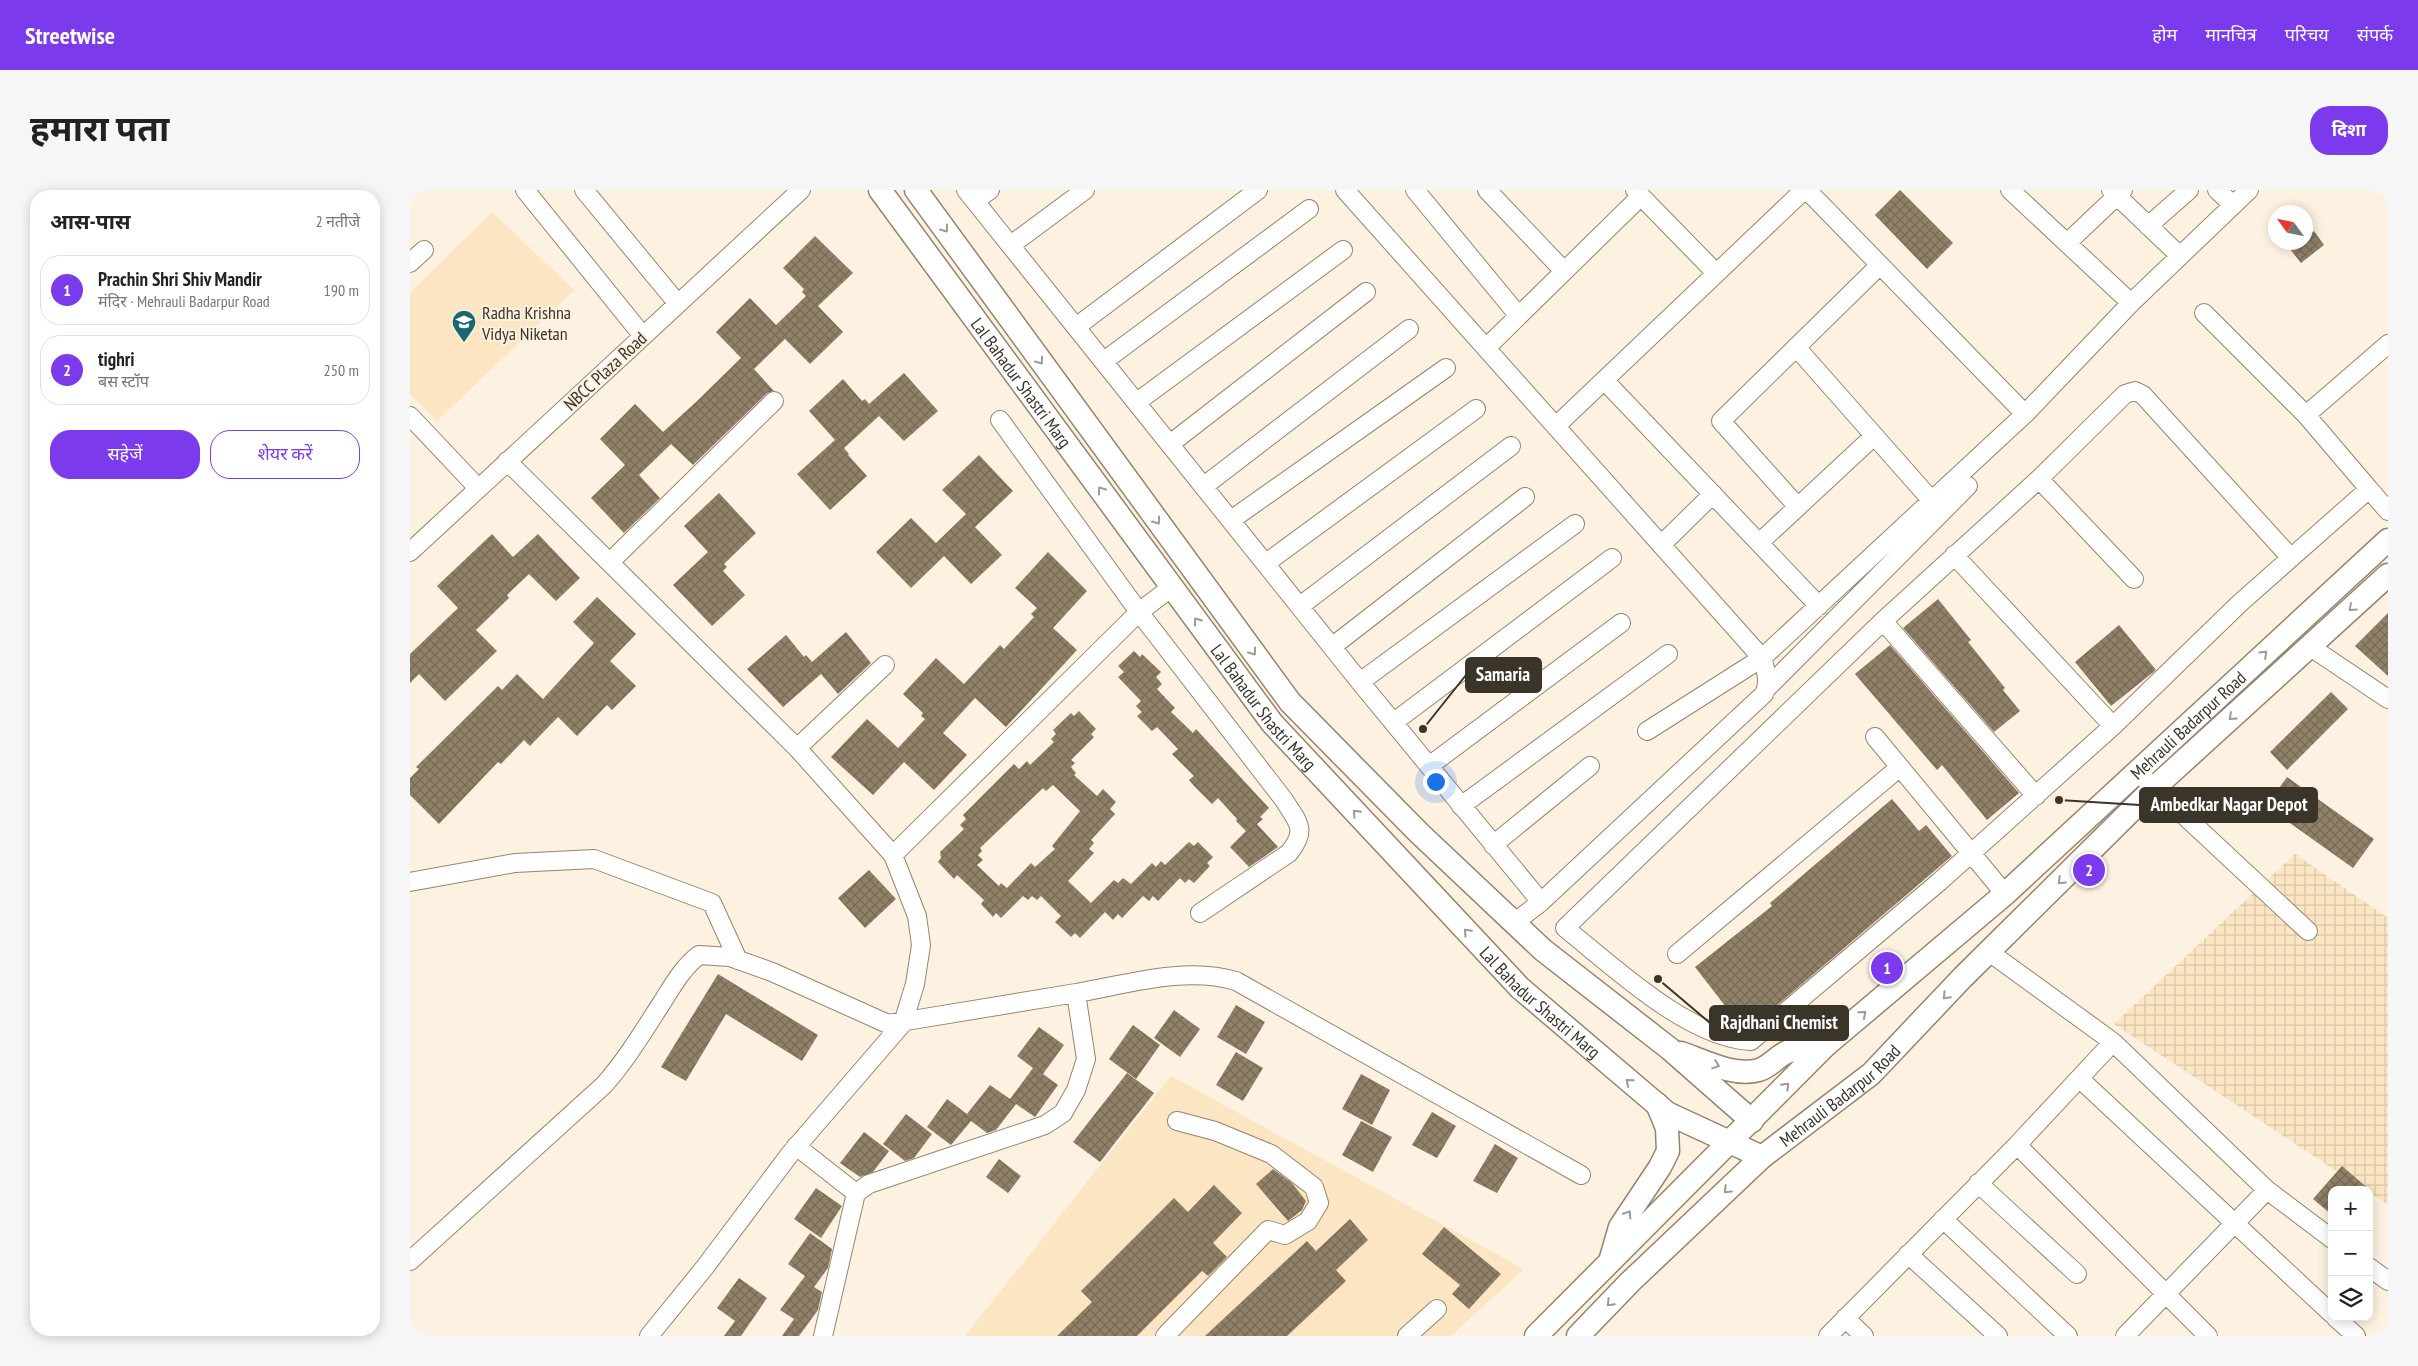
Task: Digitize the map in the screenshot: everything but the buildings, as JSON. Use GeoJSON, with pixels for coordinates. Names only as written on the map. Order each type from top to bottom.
{"type":"FeatureCollection","features":[{"type":"Feature","properties":{"kind":"main road","name":"Lal Bahadur Shastri Marg"},"geometry":{"type":"LineString","coordinates":[[880,190],[1272,723],[1520,988],[1667,1113],[1762,1157]]}},
{"type":"Feature","properties":{"kind":"main road","name":"Lal Bahadur Shastri Marg"},"geometry":{"type":"LineString","coordinates":[[916,190],[1290,702],[1419,833],[1543,950],[1670,1049],[1752,1121]]}},
{"type":"Feature","properties":{"kind":"main road","name":"Mehrauli Badarpur Road"},"geometry":{"type":"LineString","coordinates":[[1730,1142],[1826,1045],[2005,894],[2388,540]]}},
{"type":"Feature","properties":{"kind":"main road","name":"Mehrauli Badarpur Road"},"geometry":{"type":"LineString","coordinates":[[1578,1336],[1630,1282],[1762,1157],[1871,1074],[1989,952],[2154,788],[2388,575]]}},
{"type":"Feature","properties":{"kind":"main road"},"geometry":{"type":"LineString","coordinates":[[1670,1049],[1732,1070],[1746,1072],[1759,1070],[1794,1049],[1826,1045]]}},
{"type":"Feature","properties":{"kind":"main road"},"geometry":{"type":"LineString","coordinates":[[1611,1259],[1620,1227],[1668,1151],[1667,1128],[1657,1104]]}},
{"type":"Feature","properties":{"kind":"main road"},"geometry":{"type":"LineString","coordinates":[[1752,1121],[1762,1157]]}},
{"type":"Feature","properties":{"kind":"main road"},"geometry":{"type":"LineString","coordinates":[[1536,1336],[1730,1142]]}},
{"type":"Feature","properties":{"kind":"street"},"geometry":{"type":"LineString","coordinates":[[525,190],[643,336]]}},
{"type":"Feature","properties":{"kind":"street"},"geometry":{"type":"LineString","coordinates":[[584,190],[678,304]]}},
{"type":"Feature","properties":{"kind":"street","name":"NBCC Plaza Road"},"geometry":{"type":"LineString","coordinates":[[410,552],[801,190]]}},
{"type":"Feature","properties":{"kind":"street"},"geometry":{"type":"LineString","coordinates":[[990,190],[971,195],[1360,682],[1540,902]]}},
{"type":"Feature","properties":{"kind":"street"},"geometry":{"type":"LineString","coordinates":[[1011,245],[1086,190]]}},
{"type":"Feature","properties":{"kind":"street"},"geometry":{"type":"LineString","coordinates":[[1076,327],[1258,190]]}},
{"type":"Feature","properties":{"kind":"street"},"geometry":{"type":"LineString","coordinates":[[1345,190],[1762,658],[1768,687]]}},
{"type":"Feature","properties":{"kind":"street"},"geometry":{"type":"LineString","coordinates":[[1415,190],[1518,315]]}},
{"type":"Feature","properties":{"kind":"street"},"geometry":{"type":"LineString","coordinates":[[1487,190],[1564,271]]}},
{"type":"Feature","properties":{"kind":"street"},"geometry":{"type":"LineString","coordinates":[[1556,426],[1805,190],[2025,414]]}},
{"type":"Feature","properties":{"kind":"street"},"geometry":{"type":"LineString","coordinates":[[2010,190],[2131,303]]}},
{"type":"Feature","properties":{"kind":"street"},"geometry":{"type":"LineString","coordinates":[[2148,226],[2189,190]]}},
{"type":"Feature","properties":{"kind":"street"},"geometry":{"type":"LineString","coordinates":[[2218,190],[2233,205]]}},
{"type":"Feature","properties":{"kind":"street"},"geometry":{"type":"LineString","coordinates":[[1647,731],[1762,658],[2025,414],[2131,303],[2249,190]]}},
{"type":"Feature","properties":{"kind":"street"},"geometry":{"type":"LineString","coordinates":[[2067,243],[2117,192],[2148,226],[2180,256]]}},
{"type":"Feature","properties":{"kind":"street"},"geometry":{"type":"LineString","coordinates":[[1486,348],[1564,271],[1638,193],[1716,273]]}},
{"type":"Feature","properties":{"kind":"street"},"geometry":{"type":"LineString","coordinates":[[1104,361],[1309,209]]}},
{"type":"Feature","properties":{"kind":"street"},"geometry":{"type":"LineString","coordinates":[[410,263],[424,250]]}},
{"type":"Feature","properties":{"kind":"street"},"geometry":{"type":"LineString","coordinates":[[1137,402],[1343,250]]}},
{"type":"Feature","properties":{"kind":"street"},"geometry":{"type":"LineString","coordinates":[[1798,507],[1721,421],[1880,265]]}},
{"type":"Feature","properties":{"kind":"street"},"geometry":{"type":"LineString","coordinates":[[1170,444],[1366,292]]}},
{"type":"Feature","properties":{"kind":"street"},"geometry":{"type":"LineString","coordinates":[[2204,313],[2306,415],[2388,511]]}},
{"type":"Feature","properties":{"kind":"street"},"geometry":{"type":"LineString","coordinates":[[1204,486],[1409,329]]}},
{"type":"Feature","properties":{"kind":"street"},"geometry":{"type":"LineString","coordinates":[[2306,415],[2388,344]]}},
{"type":"Feature","properties":{"kind":"street"},"geometry":{"type":"LineString","coordinates":[[1796,347],[1932,501]]}},
{"type":"Feature","properties":{"kind":"street"},"geometry":{"type":"LineString","coordinates":[[1231,520],[1446,368]]}},
{"type":"Feature","properties":{"kind":"street"},"geometry":{"type":"LineString","coordinates":[[1604,380],[1819,606]]}},
{"type":"Feature","properties":{"kind":"street"},"geometry":{"type":"LineString","coordinates":[[2291,558],[2143,395],[2135,391],[2125,394],[2039,479],[1883,621],[1565,928],[1639,986],[1684,1018],[1730,1039],[1751,1041],[2036,796],[2240,604],[2369,489]]}},
{"type":"Feature","properties":{"kind":"street"},"geometry":{"type":"LineString","coordinates":[[610,562],[774,401]]}},
{"type":"Feature","properties":{"kind":"street"},"geometry":{"type":"LineString","coordinates":[[1266,563],[1476,409]]}},
{"type":"Feature","properties":{"kind":"street"},"geometry":{"type":"LineString","coordinates":[[410,416],[478,488]]}},
{"type":"Feature","properties":{"kind":"street"},"geometry":{"type":"LineString","coordinates":[[1000,420],[1140,612],[1284,800],[1299,826],[1299,840],[1289,853],[1200,913]]}},
{"type":"Feature","properties":{"kind":"street"},"geometry":{"type":"LineString","coordinates":[[1759,543],[1874,436]]}},
{"type":"Feature","properties":{"kind":"street"},"geometry":{"type":"LineString","coordinates":[[1300,606],[1511,446]]}},
{"type":"Feature","properties":{"kind":"street"},"geometry":{"type":"LineString","coordinates":[[508,461],[797,748],[894,854],[917,916],[921,945],[914,984],[903,1023],[796,1146],[649,1336]]}},
{"type":"Feature","properties":{"kind":"street"},"geometry":{"type":"LineString","coordinates":[[2039,479],[2134,579]]}},
{"type":"Feature","properties":{"kind":"street"},"geometry":{"type":"LineString","coordinates":[[1515,922],[1540,902],[1764,694],[1768,687],[1968,486]]}},
{"type":"Feature","properties":{"kind":"street"},"geometry":{"type":"LineString","coordinates":[[1661,545],[1713,494]]}},
{"type":"Feature","properties":{"kind":"street"},"geometry":{"type":"LineString","coordinates":[[1332,646],[1525,497]]}},
{"type":"Feature","properties":{"kind":"street"},"geometry":{"type":"LineString","coordinates":[[1360,682],[1575,524]]}},
{"type":"Feature","properties":{"kind":"street"},"geometry":{"type":"LineString","coordinates":[[1954,555],[2112,726]]}},
{"type":"Feature","properties":{"kind":"street"},"geometry":{"type":"LineString","coordinates":[[1394,722],[1612,558]]}},
{"type":"Feature","properties":{"kind":"street"},"geometry":{"type":"LineString","coordinates":[[894,854],[1140,612],[1172,587]]}},
{"type":"Feature","properties":{"kind":"street"},"geometry":{"type":"LineString","coordinates":[[1883,621],[2036,796]]}},
{"type":"Feature","properties":{"kind":"street"},"geometry":{"type":"LineString","coordinates":[[1429,766],[1620,623]]}},
{"type":"Feature","properties":{"kind":"street"},"geometry":{"type":"LineString","coordinates":[[2309,646],[2388,699]]}},
{"type":"Feature","properties":{"kind":"street"},"geometry":{"type":"LineString","coordinates":[[1461,806],[1668,654]]}},
{"type":"Feature","properties":{"kind":"street"},"geometry":{"type":"LineString","coordinates":[[797,748],[885,665]]}},
{"type":"Feature","properties":{"kind":"street"},"geometry":{"type":"LineString","coordinates":[[1875,737],[2005,894]]}},
{"type":"Feature","properties":{"kind":"street"},"geometry":{"type":"LineString","coordinates":[[1492,845],[1590,766]]}},
{"type":"Feature","properties":{"kind":"street"},"geometry":{"type":"LineString","coordinates":[[1677,954],[1900,767]]}},
{"type":"Feature","properties":{"kind":"street"},"geometry":{"type":"LineString","coordinates":[[2137,772],[2308,931]]}},
{"type":"Feature","properties":{"kind":"street"},"geometry":{"type":"LineString","coordinates":[[410,882],[514,863],[594,859],[712,903],[738,960]]}},
{"type":"Feature","properties":{"kind":"street"},"geometry":{"type":"LineString","coordinates":[[1989,952],[2114,1042],[2267,1190],[2328,1236]]}},
{"type":"Feature","properties":{"kind":"street"},"geometry":{"type":"LineString","coordinates":[[410,1261],[604,1085],[622,1065],[690,962],[698,955],[709,954],[738,960],[772,972],[888,1024],[1191,974],[1216,975],[1236,981],[1581,1175]]}},
{"type":"Feature","properties":{"kind":"street"},"geometry":{"type":"LineString","coordinates":[[823,1336],[856,1193],[869,1184],[1046,1125],[1063,1113],[1076,1090],[1086,1059],[1076,992]]}},
{"type":"Feature","properties":{"kind":"street"},"geometry":{"type":"LineString","coordinates":[[1828,1336],[2017,1144],[2114,1042]]}},
{"type":"Feature","properties":{"kind":"street"},"geometry":{"type":"LineString","coordinates":[[2080,1079],[2328,1310]]}},
{"type":"Feature","properties":{"kind":"street"},"geometry":{"type":"LineString","coordinates":[[1165,1336],[1268,1230],[1285,1235],[1308,1221],[1319,1203],[1314,1187],[1271,1154],[1215,1131],[1178,1121]]}},
{"type":"Feature","properties":{"kind":"street"},"geometry":{"type":"LineString","coordinates":[[2017,1144],[2167,1292],[2208,1336]]}},
{"type":"Feature","properties":{"kind":"street"},"geometry":{"type":"LineString","coordinates":[[796,1146],[856,1193]]}},
{"type":"Feature","properties":{"kind":"street"},"geometry":{"type":"LineString","coordinates":[[1978,1183],[2077,1274]]}},
{"type":"Feature","properties":{"kind":"street"},"geometry":{"type":"LineString","coordinates":[[2125,1336],[2267,1190]]}},
{"type":"Feature","properties":{"kind":"street"},"geometry":{"type":"LineString","coordinates":[[1943,1219],[2068,1336]]}},
{"type":"Feature","properties":{"kind":"street"},"geometry":{"type":"LineString","coordinates":[[1908,1254],[1998,1336]]}},
{"type":"Feature","properties":{"kind":"street"},"geometry":{"type":"LineString","coordinates":[[2373,1270],[2388,1281]]}},
{"type":"Feature","properties":{"kind":"street"},"geometry":{"type":"LineString","coordinates":[[1407,1336],[1437,1308]]}},
{"type":"Feature","properties":{"kind":"street"},"geometry":{"type":"LineString","coordinates":[[1845,1318],[1864,1336]]}},
{"type":"Feature","properties":{"kind":"street"},"geometry":{"type":"LineString","coordinates":[[2339,1321],[2356,1336]]}},
{"type":"Feature","properties":{"kind":"shaded area","name":"Radha Krishna Vidya Niketan"},"geometry":{"type":"Polygon","coordinates":[[[492,212],[574,290],[437,421],[410,393],[410,293],[492,212]]]}},
{"type":"Feature","properties":{"kind":"shaded area"},"geometry":{"type":"Polygon","coordinates":[[[2295,854],[2388,918],[2388,1205],[2373,1195],[2373,1186],[2359,1186],[2114,1024],[2295,854]]]}},
{"type":"Feature","properties":{"kind":"shaded area"},"geometry":{"type":"Polygon","coordinates":[[[1171,1076],[1524,1269],[1451,1336],[965,1336],[1171,1076]]]}},
{"type":"Feature","properties":{"kind":"place","name":"Radha Krishna Vidya Niketan"},"geometry":{"type":"Point","coordinates":[464,343]}},
{"type":"Feature","properties":{"kind":"place","name":"Samaria"},"geometry":{"type":"Point","coordinates":[1423,729]}},
{"type":"Feature","properties":{"kind":"place","name":"Ambedkar Nagar Depot"},"geometry":{"type":"Point","coordinates":[2059,800]}},
{"type":"Feature","properties":{"kind":"place","name":"tighri"},"geometry":{"type":"Point","coordinates":[2089,870]}},
{"type":"Feature","properties":{"kind":"place","name":"Prachin Shri Shiv Mandir"},"geometry":{"type":"Point","coordinates":[1887,968]}},
{"type":"Feature","properties":{"kind":"place","name":"Rajdhani Chemist"},"geometry":{"type":"Point","coordinates":[1658,979]}}]}
